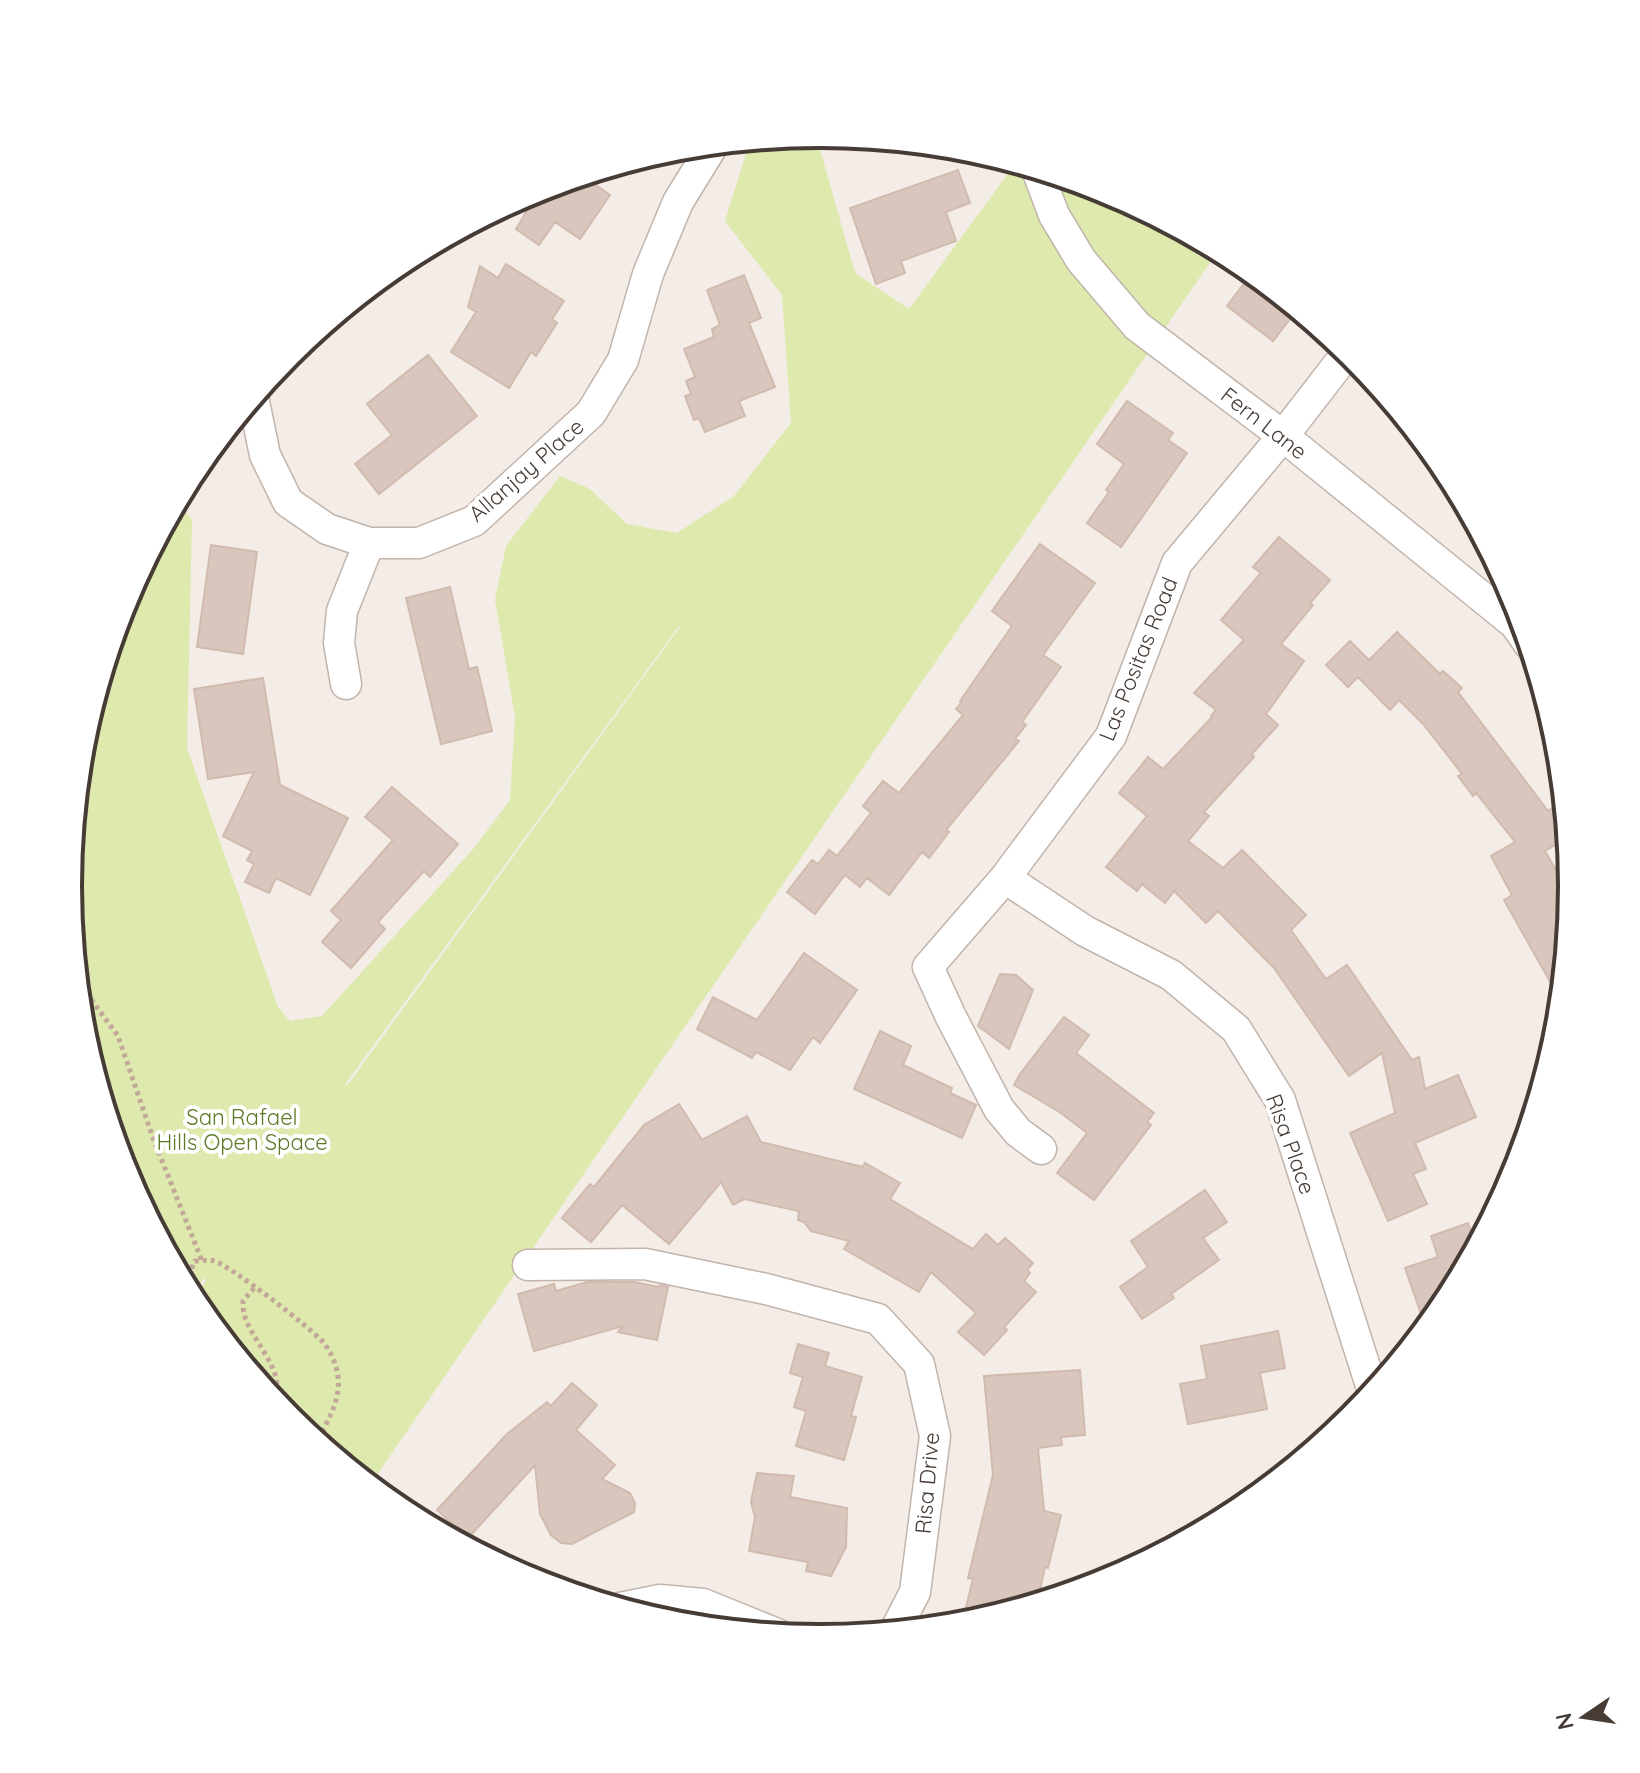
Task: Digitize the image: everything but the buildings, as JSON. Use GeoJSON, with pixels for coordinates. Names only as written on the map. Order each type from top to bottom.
{"type":"FeatureCollection","features":[{"type":"Feature","properties":{"kind":"street","name":"Allanjay Place"},"geometry":{"type":"LineString","coordinates":[[256,411],[265,455],[288,502],[327,529],[369,543],[419,543],[474,521],[591,413],[623,360],[648,274],[678,202],[705,158]]}},
{"type":"Feature","properties":{"kind":"street","name":"Fern Lane"},"geometry":{"type":"LineString","coordinates":[[1042,183],[1054,215],[1081,260],[1137,326],[1283,436],[1507,618]]}},
{"type":"Feature","properties":{"kind":"street","name":"Las Positas Road"},"geometry":{"type":"LineString","coordinates":[[1041,1149],[1018,1132],[999,1109],[928,967],[1005,878],[1111,736],[1177,563],[1340,363]]}},
{"type":"Feature","properties":{"kind":"street"},"geometry":{"type":"LineString","coordinates":[[346,684],[339,643],[342,611],[369,543]]}},
{"type":"Feature","properties":{"kind":"street","name":"Risa Place"},"geometry":{"type":"LineString","coordinates":[[1005,878],[1085,931],[1171,975],[1236,1029],[1280,1100],[1369,1379]]}},
{"type":"Feature","properties":{"kind":"street","name":"Risa Drive"},"geometry":{"type":"LineString","coordinates":[[528,1265],[645,1264],[766,1289],[878,1319],[919,1364],[935,1436],[915,1592],[901,1620]]}},
{"type":"Feature","properties":{"kind":"street"},"geometry":{"type":"LineString","coordinates":[[646,1603],[660,1600],[703,1604],[742,1620]]}},
{"type":"Feature","properties":{"kind":"path"},"geometry":{"type":"LineString","coordinates":[[91,999],[118,1036],[153,1138],[202,1261]]}},
{"type":"Feature","properties":{"kind":"path"},"geometry":{"type":"LineString","coordinates":[[190,1271],[195,1261],[212,1260],[280,1306],[323,1342],[338,1374],[339,1391],[322,1431]]}},
{"type":"Feature","properties":{"kind":"path"},"geometry":{"type":"LineString","coordinates":[[254,1288],[243,1301],[244,1314],[278,1387]]}},
{"type":"Feature","properties":{"kind":"green space","name":"San Rafael Hills Open Space"},"geometry":{"type":"Polygon","coordinates":[[[820,148],[855,273],[909,309],[1008,173],[1102,205],[1211,261],[376,1476],[298,1408],[265,1373],[206,1297],[201,1288],[206,1281],[204,1278],[199,1285],[158,1213],[121,1124],[107,1078],[88,983],[82,886],[88,790],[107,695],[138,604],[185,510],[192,520],[187,748],[278,1007],[290,1021],[322,1016],[474,848],[510,800],[515,717],[495,600],[506,546],[560,476],[590,489],[627,524],[677,533],[734,496],[791,423],[782,295],[725,221],[746,153],[820,148]],[[679,626],[346,1083],[347,1086],[680,627],[679,626]]]}}]}
